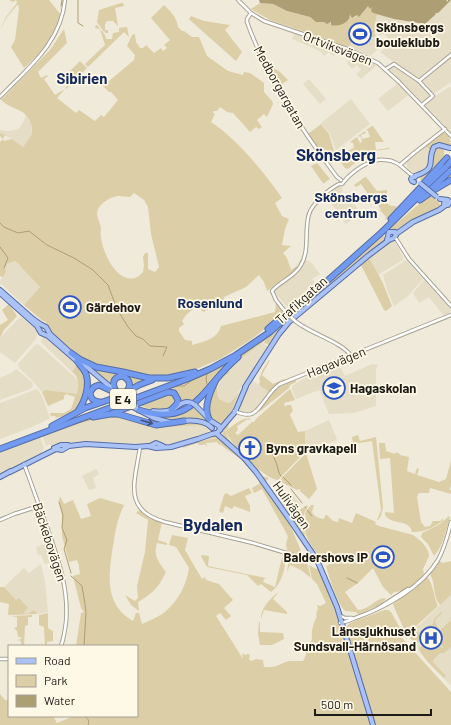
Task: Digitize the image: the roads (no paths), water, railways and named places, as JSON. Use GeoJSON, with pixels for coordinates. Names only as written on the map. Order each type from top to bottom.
{"type":"FeatureCollection","features":[{"type":"Feature","properties":{"kind":"highway","name":"E 4"},"geometry":{"type":"LineString","coordinates":[[136,408],[150,414],[164,416],[190,407],[228,365],[278,325],[382,231],[422,185],[448,162]]}},
{"type":"Feature","properties":{"kind":"highway","name":"E 4"},"geometry":{"type":"LineString","coordinates":[[402,214],[422,185],[448,162]]}},
{"type":"Feature","properties":{"kind":"highway"},"geometry":{"type":"LineString","coordinates":[[422,185],[451,180]]}},
{"type":"Feature","properties":{"kind":"highway","name":"E 4"},"geometry":{"type":"LineString","coordinates":[[0,445],[195,372],[228,356],[262,334],[423,197],[422,185]]}},
{"type":"Feature","properties":{"kind":"highway","name":"E 4"},"geometry":{"type":"LineString","coordinates":[[0,449],[197,375],[250,346]]}},
{"type":"Feature","properties":{"kind":"highway","name":"E 4"},"geometry":{"type":"LineString","coordinates":[[71,352],[81,360],[96,367],[156,379]]}},
{"type":"Feature","properties":{"kind":"highway"},"geometry":{"type":"LineString","coordinates":[[76,412],[83,402],[87,384],[86,374],[77,361]]}},
{"type":"Feature","properties":{"kind":"highway","name":"E 4"},"geometry":{"type":"LineString","coordinates":[[52,426],[76,412],[103,402],[139,385],[156,379],[195,372]]}},
{"type":"Feature","properties":{"kind":"highway","name":"E 4"},"geometry":{"type":"LineString","coordinates":[[209,419],[206,414],[208,404],[218,376]]}},
{"type":"Feature","properties":{"kind":"highway","name":"E 4"},"geometry":{"type":"LineString","coordinates":[[103,402],[92,399],[90,394],[91,390],[94,386],[99,385],[110,390]]}},
{"type":"Feature","properties":{"kind":"highway","name":"E 4"},"geometry":{"type":"LineString","coordinates":[[110,414],[168,392],[175,394],[178,400],[177,404],[171,410]]}},
{"type":"Feature","properties":{"kind":"highway","name":"E 4"},"geometry":{"type":"LineString","coordinates":[[78,420],[110,414],[127,416],[156,425],[184,421]]}},
{"type":"Feature","properties":{"kind":"main road"},"geometry":{"type":"LineString","coordinates":[[447,203],[438,198],[422,185],[421,174],[430,168],[434,147],[439,145],[451,147],[448,162]]}},
{"type":"Feature","properties":{"kind":"main road"},"geometry":{"type":"LineString","coordinates":[[444,146],[448,162]]}},
{"type":"Feature","properties":{"kind":"main road","name":"Trafikgatan"},"geometry":{"type":"LineString","coordinates":[[216,429],[235,411],[246,386],[276,338],[289,322],[400,230],[441,209],[447,203]]}},
{"type":"Feature","properties":{"kind":"main road"},"geometry":{"type":"LineString","coordinates":[[0,290],[42,328],[41,333],[77,361],[110,390],[119,394],[136,408],[154,411],[171,410]]}},
{"type":"Feature","properties":{"kind":"main road"},"geometry":{"type":"LineString","coordinates":[[0,293],[42,328],[46,327],[71,352],[136,408],[163,421],[203,422],[216,429]]}},
{"type":"Feature","properties":{"kind":"main road"},"geometry":{"type":"LineString","coordinates":[[44,334],[48,330]]}},
{"type":"Feature","properties":{"kind":"main road","name":"Hulivägen"},"geometry":{"type":"LineString","coordinates":[[171,410],[184,402],[193,404],[209,419],[226,442],[256,472],[315,557],[339,613],[373,725]]}},
{"type":"Feature","properties":{"kind":"main road"},"geometry":{"type":"LineString","coordinates":[[0,477],[61,447],[86,444],[176,446],[216,429]]}},
{"type":"Feature","properties":{"kind":"main road","name":"Hulivägen"},"geometry":{"type":"LineString","coordinates":[[329,588],[349,648]]}},
{"type":"Feature","properties":{"kind":"street"},"geometry":{"type":"LineString","coordinates":[[0,97],[52,41],[59,28],[65,0]]}},
{"type":"Feature","properties":{"kind":"street","name":"Ortviksvägen"},"geometry":{"type":"LineString","coordinates":[[238,0],[251,13],[270,23],[350,50],[374,61],[386,69],[422,104],[445,129],[451,138]]}},
{"type":"Feature","properties":{"kind":"street","name":"Medborgargatan"},"geometry":{"type":"LineString","coordinates":[[251,13],[247,19],[247,22],[264,64],[309,138],[341,182]]}},
{"type":"Feature","properties":{"kind":"street"},"geometry":{"type":"LineString","coordinates":[[419,81],[451,55]]}},
{"type":"Feature","properties":{"kind":"street"},"geometry":{"type":"LineString","coordinates":[[386,69],[394,64],[419,81],[433,96],[422,104]]}},
{"type":"Feature","properties":{"kind":"street"},"geometry":{"type":"LineString","coordinates":[[400,165],[414,152],[445,129]]}},
{"type":"Feature","properties":{"kind":"street"},"geometry":{"type":"LineString","coordinates":[[350,356],[342,347],[307,330],[296,322],[283,310],[272,291],[295,273],[302,264],[305,256],[309,213],[319,200],[367,163],[374,160],[386,160],[400,165],[422,185]]}},
{"type":"Feature","properties":{"kind":"street"},"geometry":{"type":"LineString","coordinates":[[393,236],[409,259],[450,304]]}},
{"type":"Feature","properties":{"kind":"street","name":"Hagavägen"},"geometry":{"type":"LineString","coordinates":[[235,411],[250,414],[254,412],[271,391],[280,384],[451,314]]}},
{"type":"Feature","properties":{"kind":"street"},"geometry":{"type":"LineString","coordinates":[[140,446],[134,492],[140,508],[150,516],[174,524],[254,543],[309,559],[315,557]]}},
{"type":"Feature","properties":{"kind":"street","name":"Bäckebovägen"},"geometry":{"type":"LineString","coordinates":[[24,465],[58,559],[65,586],[66,617],[64,637],[61,645]]}},
{"type":"Feature","properties":{"kind":"street"},"geometry":{"type":"LineString","coordinates":[[0,520],[39,506]]}},
{"type":"Feature","properties":{"kind":"street"},"geometry":{"type":"LineString","coordinates":[[341,622],[375,611],[414,586],[437,562],[444,547],[451,522]]}},
{"type":"Feature","properties":{"kind":"street"},"geometry":{"type":"LineString","coordinates":[[339,613],[342,617],[350,620]]}},
{"type":"Feature","properties":{"kind":"street"},"geometry":{"type":"LineString","coordinates":[[344,631],[346,624],[350,620]]}},
{"type":"Feature","properties":{"kind":"water"},"geometry":{"type":"Polygon","coordinates":[[[259,0],[446,0],[448,2],[448,0],[451,0],[438,13],[435,13],[436,14],[425,24],[394,19],[373,13],[371,11],[372,7],[370,9],[368,6],[359,17],[357,15],[352,18],[350,14],[350,17],[344,24],[331,25],[331,22],[327,24],[324,22],[316,22],[310,17],[287,11],[273,4],[260,3],[259,0]]]}},
{"type":"Feature","properties":{"kind":"waterway"},"geometry":{"type":"LineString","coordinates":[[61,6],[62,0]]}},
{"type":"Feature","properties":{"kind":"waterway"},"geometry":{"type":"LineString","coordinates":[[78,0],[78,23],[83,26]]}},
{"type":"Feature","properties":{"kind":"waterway"},"geometry":{"type":"LineString","coordinates":[[0,223],[4,227],[18,233],[29,231],[47,245],[74,258],[93,270],[108,285],[117,309],[128,327],[136,336],[143,339],[150,346],[167,347],[163,356]]}},
{"type":"Feature","properties":{"kind":"waterway"},"geometry":{"type":"LineString","coordinates":[[0,247],[8,258],[4,268]]}},
{"type":"Feature","properties":{"kind":"waterway"},"geometry":{"type":"LineString","coordinates":[[176,386],[184,386],[191,381],[225,365]]}},
{"type":"Feature","properties":{"kind":"waterway"},"geometry":{"type":"LineString","coordinates":[[207,374],[207,384]]}},
{"type":"Feature","properties":{"kind":"waterway"},"geometry":{"type":"LineString","coordinates":[[74,424],[92,419]]}},
{"type":"Feature","properties":{"kind":"waterway"},"geometry":{"type":"LineString","coordinates":[[268,448],[274,457],[281,476]]}},
{"type":"Feature","properties":{"kind":"waterway"},"geometry":{"type":"LineString","coordinates":[[283,477],[291,485]]}},
{"type":"Feature","properties":{"kind":"waterway"},"geometry":{"type":"LineString","coordinates":[[291,489],[302,503]]}},
{"type":"Feature","properties":{"kind":"waterway"},"geometry":{"type":"LineString","coordinates":[[59,502],[63,515],[62,528],[67,540],[64,549],[71,573]]}},
{"type":"Feature","properties":{"kind":"waterway"},"geometry":{"type":"LineString","coordinates":[[307,510],[312,516]]}},
{"type":"Feature","properties":{"kind":"waterway"},"geometry":{"type":"LineString","coordinates":[[71,576],[82,586],[85,604]]}},
{"type":"Feature","properties":{"kind":"waterway"},"geometry":{"type":"LineString","coordinates":[[347,578],[357,583]]}},
{"type":"Feature","properties":{"kind":"waterway"},"geometry":{"type":"LineString","coordinates":[[85,605],[86,612]]}},
{"type":"Feature","properties":{"kind":"waterway"},"geometry":{"type":"LineString","coordinates":[[84,645],[86,613]]}},
{"type":"Feature","properties":{"kind":"waterway"},"geometry":{"type":"LineString","coordinates":[[85,717],[89,722],[88,725]]}},
{"type":"Feature","properties":{"kind":"place","name":"Skönsbergs bouleklubb"},"geometry":{"type":"Point","coordinates":[360,34]}},
{"type":"Feature","properties":{"kind":"place","name":"Gärdehov"},"geometry":{"type":"Point","coordinates":[70,307]}},
{"type":"Feature","properties":{"kind":"place","name":"Hagaskolan"},"geometry":{"type":"Point","coordinates":[334,388]}},
{"type":"Feature","properties":{"kind":"place","name":"Byns gravkapell"},"geometry":{"type":"Point","coordinates":[250,448]}},
{"type":"Feature","properties":{"kind":"place","name":"Baldershovs IP"},"geometry":{"type":"Point","coordinates":[383,557]}},
{"type":"Feature","properties":{"kind":"place","name":"Länssjukhuset Sundsvall-Härnösand"},"geometry":{"type":"Point","coordinates":[431,638]}},
{"type":"Feature","properties":{"kind":"district","name":"Sibirien"},"geometry":{"type":"Point","coordinates":[82,78]}},
{"type":"Feature","properties":{"kind":"district","name":"Skönsberg"},"geometry":{"type":"Point","coordinates":[336,154]}},
{"type":"Feature","properties":{"kind":"district","name":"Skönsbergs centrum"},"geometry":{"type":"Point","coordinates":[351,204]}},
{"type":"Feature","properties":{"kind":"district","name":"Rosenlund"},"geometry":{"type":"Point","coordinates":[210,302]}},
{"type":"Feature","properties":{"kind":"district","name":"Bydalen"},"geometry":{"type":"Point","coordinates":[213,524]}}]}
